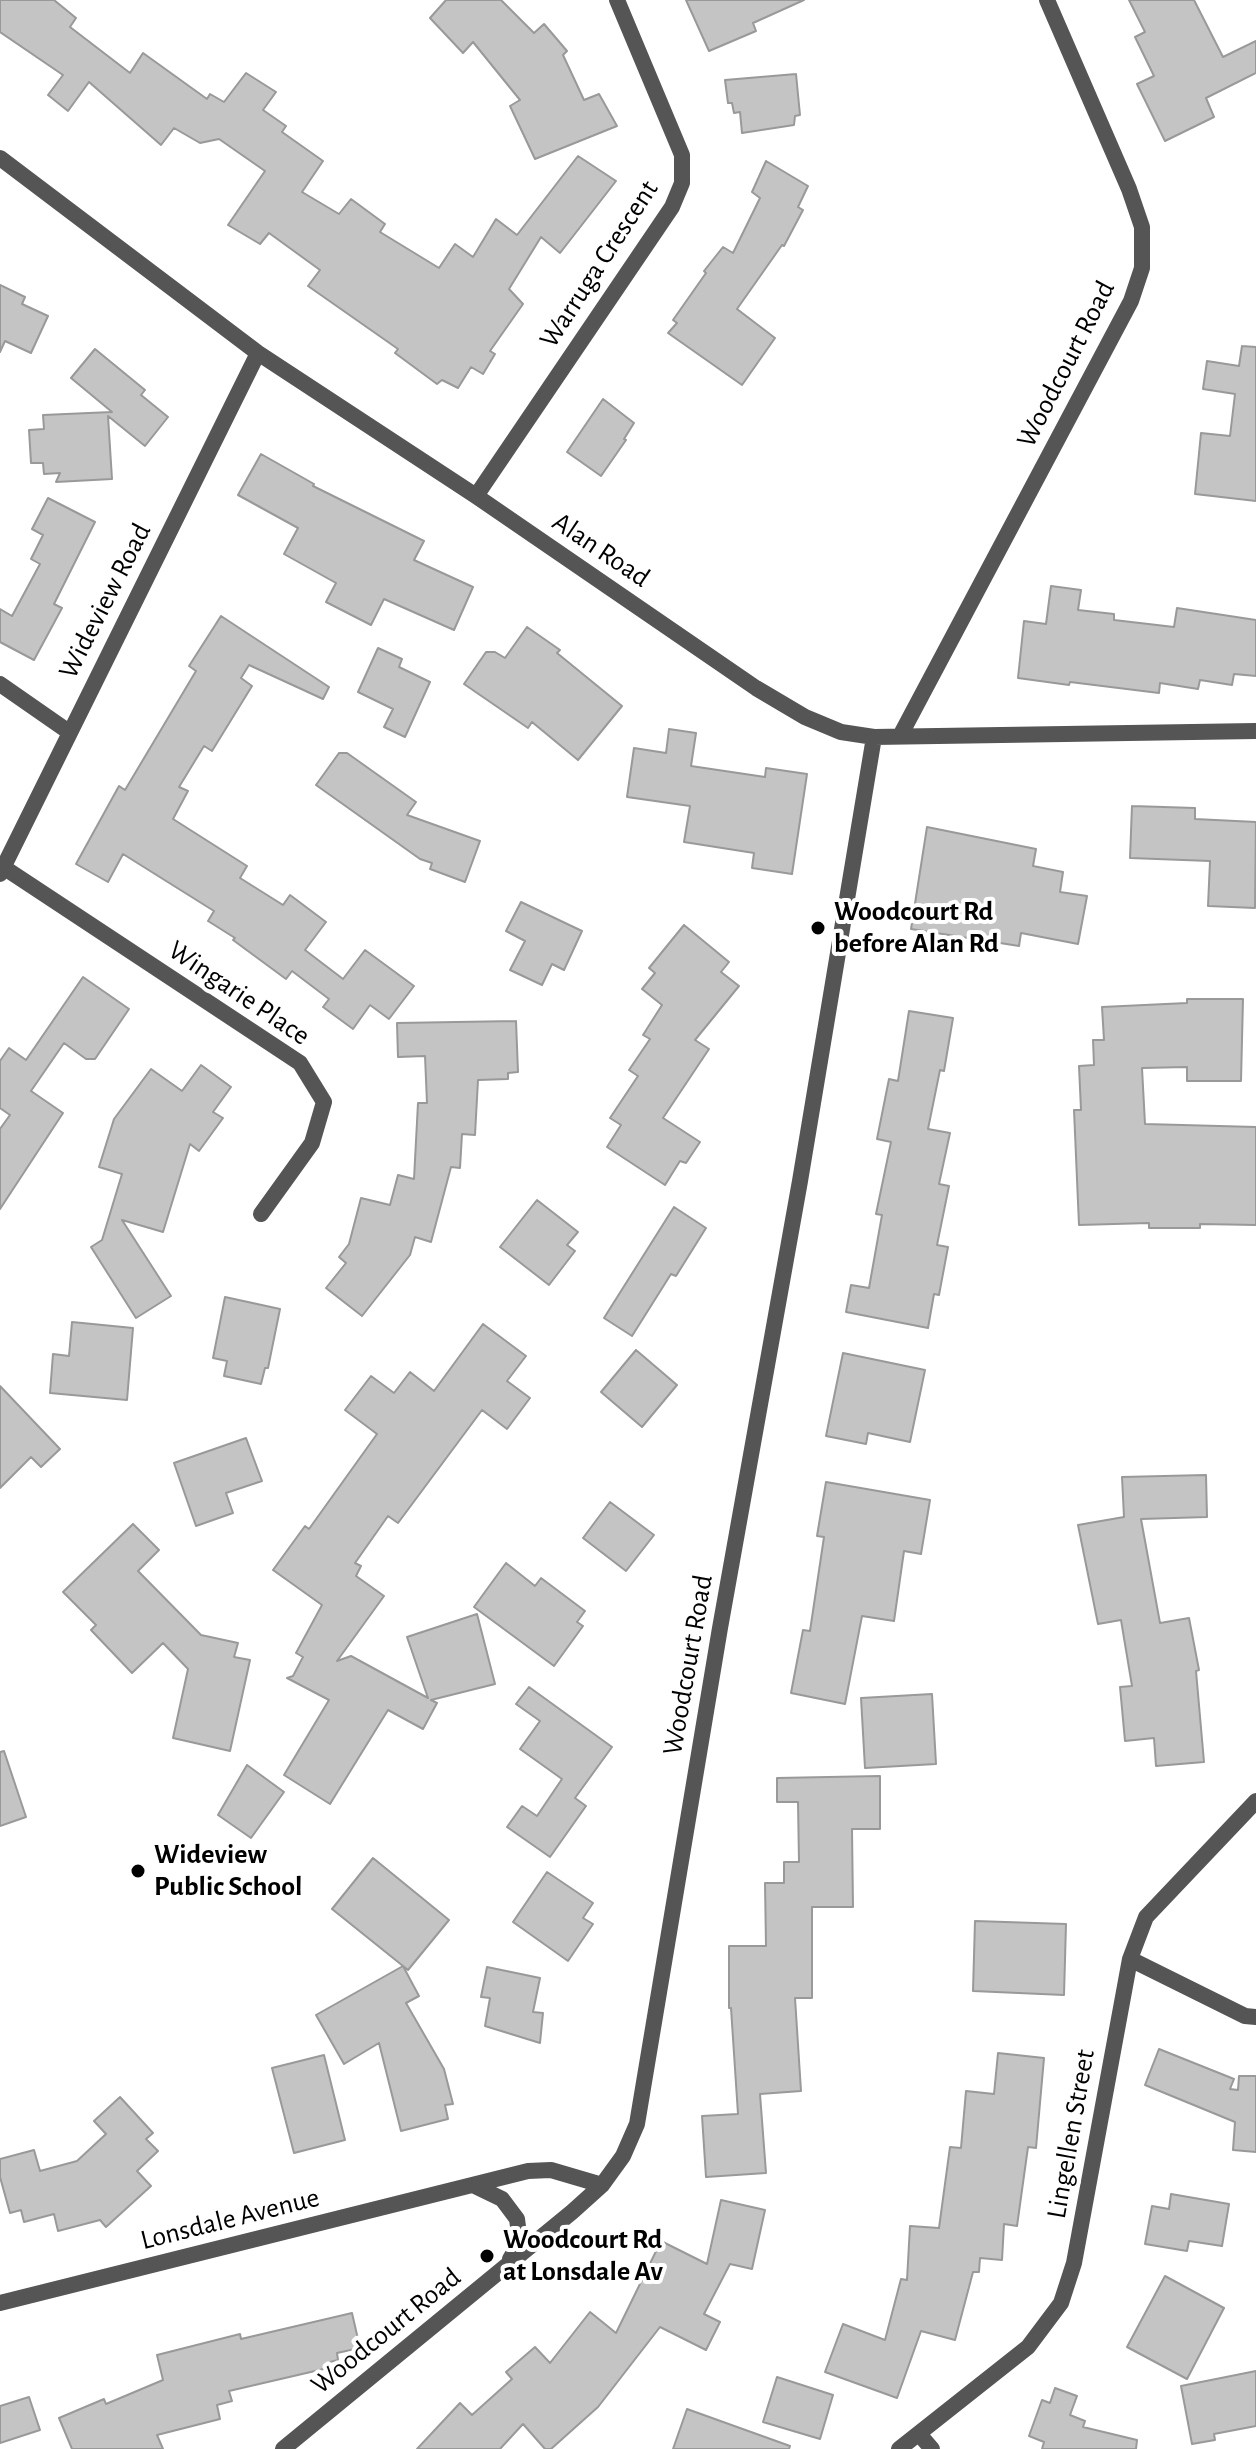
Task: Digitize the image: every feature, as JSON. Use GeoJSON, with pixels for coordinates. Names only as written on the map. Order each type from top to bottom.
{"type":"FeatureCollection","features":[{"type":"Feature","properties":{"kind":"street","name":"Warruga Crescent"},"geometry":{"type":"LineString","coordinates":[[476,496],[672,207],[682,183],[682,155],[617,0]]}},
{"type":"Feature","properties":{"kind":"street","name":"Woodcourt Road"},"geometry":{"type":"LineString","coordinates":[[900,736],[1131,301],[1142,268],[1142,227],[1129,189],[1047,0]]}},
{"type":"Feature","properties":{"kind":"street","name":"Alan Road"},"geometry":{"type":"LineString","coordinates":[[0,158],[258,353],[476,496],[756,688],[805,717],[841,732],[874,737],[1256,731]]}},
{"type":"Feature","properties":{"kind":"street","name":"Wideview Road"},"geometry":{"type":"LineString","coordinates":[[2,870],[258,353]]}},
{"type":"Feature","properties":{"kind":"street"},"geometry":{"type":"LineString","coordinates":[[0,684],[69,732]]}},
{"type":"Feature","properties":{"kind":"street","name":"Woodcourt Road"},"geometry":{"type":"LineString","coordinates":[[283,2449],[602,2185],[623,2156],[637,2124],[874,737]]}},
{"type":"Feature","properties":{"kind":"street","name":"Wingarie Place"},"geometry":{"type":"LineString","coordinates":[[2,870],[300,1063],[324,1102],[312,1143],[261,1214]]}},
{"type":"Feature","properties":{"kind":"street","name":"Lingellen Street"},"geometry":{"type":"LineString","coordinates":[[899,2449],[1028,2347],[1061,2303],[1074,2263],[1130,1959],[1146,1917],[1256,1801]]}},
{"type":"Feature","properties":{"kind":"street"},"geometry":{"type":"LineString","coordinates":[[1130,1959],[1245,2016],[1256,2017]]}},
{"type":"Feature","properties":{"kind":"street","name":"Lonsdale Avenue"},"geometry":{"type":"LineString","coordinates":[[0,2303],[528,2171],[551,2170],[602,2185]]}},
{"type":"Feature","properties":{"kind":"street"},"geometry":{"type":"LineString","coordinates":[[473,2185],[502,2199],[517,2219],[520,2242],[505,2267]]}},
{"type":"Feature","properties":{"kind":"street"},"geometry":{"type":"LineString","coordinates":[[919,2434],[932,2449]]}},
{"type":"Feature","properties":{"kind":"building"},"geometry":{"type":"Polygon","coordinates":[[[0,0],[54,0],[76,18],[70,27],[130,73],[143,53],[207,99],[210,94],[224,102],[246,73],[276,92],[263,110],[286,126],[282,132],[323,161],[302,192],[339,214],[351,199],[385,224],[380,232],[439,268],[455,244],[473,257],[496,219],[517,235],[578,156],[616,181],[560,253],[541,237],[509,289],[523,304],[490,351],[495,354],[483,374],[471,367],[458,388],[442,380],[437,384],[395,353],[398,349],[308,286],[320,270],[269,233],[260,244],[228,225],[265,171],[219,139],[200,143],[174,128],[161,145],[89,82],[68,111],[48,95],[63,75],[0,32],[0,0]]]}},
{"type":"Feature","properties":{"kind":"building"},"geometry":{"type":"Polygon","coordinates":[[[446,0],[501,0],[534,33],[544,24],[567,51],[563,55],[584,100],[599,94],[617,126],[535,159],[510,106],[520,100],[473,42],[463,53],[430,18],[446,0]]]}},
{"type":"Feature","properties":{"kind":"building"},"geometry":{"type":"Polygon","coordinates":[[[686,0],[804,0],[753,23],[756,31],[709,51],[686,0]]]}},
{"type":"Feature","properties":{"kind":"building"},"geometry":{"type":"Polygon","coordinates":[[[1129,0],[1194,0],[1223,57],[1256,41],[1256,73],[1206,98],[1214,117],[1165,141],[1137,84],[1154,76],[1135,37],[1145,32],[1129,0]]]}},
{"type":"Feature","properties":{"kind":"building"},"geometry":{"type":"Polygon","coordinates":[[[796,74],[800,115],[795,116],[794,125],[742,133],[740,112],[734,113],[732,103],[728,103],[725,80],[796,74]]]}},
{"type":"Feature","properties":{"kind":"building"},"geometry":{"type":"Polygon","coordinates":[[[766,161],[808,186],[798,207],[803,210],[784,246],[737,309],[775,338],[742,385],[668,333],[677,323],[673,320],[706,273],[704,271],[723,247],[733,253],[760,198],[752,192],[766,161]]]}},
{"type":"Feature","properties":{"kind":"building"},"geometry":{"type":"Polygon","coordinates":[[[0,285],[25,297],[22,304],[48,316],[31,353],[5,341],[0,352],[0,285]]]}},
{"type":"Feature","properties":{"kind":"building"},"geometry":{"type":"Polygon","coordinates":[[[1242,346],[1256,347],[1256,501],[1195,494],[1201,433],[1230,436],[1235,394],[1203,389],[1207,361],[1239,366],[1242,346]]]}},
{"type":"Feature","properties":{"kind":"building"},"geometry":{"type":"Polygon","coordinates":[[[95,349],[145,390],[141,395],[168,417],[145,446],[108,416],[112,479],[56,482],[60,473],[44,474],[43,463],[31,463],[29,430],[44,429],[43,415],[112,412],[71,378],[95,349]]]}},
{"type":"Feature","properties":{"kind":"building"},"geometry":{"type":"Polygon","coordinates":[[[603,399],[634,423],[601,476],[567,452],[603,399]]]}},
{"type":"Feature","properties":{"kind":"building"},"geometry":{"type":"Polygon","coordinates":[[[261,454],[313,486],[424,541],[414,560],[473,587],[454,630],[384,599],[371,625],[326,602],[336,583],[284,554],[298,528],[238,495],[261,454]]]}},
{"type":"Feature","properties":{"kind":"building"},"geometry":{"type":"Polygon","coordinates":[[[48,498],[95,522],[54,604],[62,608],[34,660],[0,642],[0,609],[12,616],[40,564],[31,559],[43,535],[32,529],[48,498]]]}},
{"type":"Feature","properties":{"kind":"building"},"geometry":{"type":"Polygon","coordinates":[[[1051,586],[1081,590],[1078,610],[1114,614],[1114,620],[1174,627],[1177,608],[1256,620],[1256,676],[1234,674],[1232,685],[1200,680],[1198,689],[1160,683],[1159,693],[1018,678],[1024,621],[1046,624],[1051,586]]]}},
{"type":"Feature","properties":{"kind":"building"},"geometry":{"type":"Polygon","coordinates":[[[221,616],[329,687],[323,699],[249,665],[241,678],[252,686],[212,751],[204,746],[179,787],[188,791],[173,819],[247,866],[240,878],[283,905],[290,895],[326,922],[305,950],[343,979],[365,950],[414,986],[389,1019],[370,1005],[353,1029],[323,1007],[329,999],[292,971],[286,979],[233,940],[235,938],[208,921],[214,911],[123,854],[108,882],[76,864],[119,786],[125,790],[196,671],[189,666],[221,616]]]}},
{"type":"Feature","properties":{"kind":"building"},"geometry":{"type":"Polygon","coordinates":[[[527,627],[560,650],[557,653],[622,706],[578,760],[532,722],[528,728],[464,684],[486,652],[495,652],[505,658],[527,627]]]}},
{"type":"Feature","properties":{"kind":"building"},"geometry":{"type":"Polygon","coordinates":[[[378,648],[402,659],[399,667],[430,682],[405,737],[384,727],[393,709],[358,692],[378,648]]]}},
{"type":"Feature","properties":{"kind":"building"},"geometry":{"type":"Polygon","coordinates":[[[669,729],[696,733],[691,766],[765,777],[766,768],[807,774],[792,874],[752,868],[754,853],[684,842],[690,806],[627,797],[634,748],[666,753],[669,729]]]}},
{"type":"Feature","properties":{"kind":"building"},"geometry":{"type":"Polygon","coordinates":[[[339,753],[347,753],[416,802],[407,815],[480,841],[465,882],[430,869],[432,863],[420,859],[316,785],[339,753]]]}},
{"type":"Feature","properties":{"kind":"building"},"geometry":{"type":"Polygon","coordinates":[[[1132,806],[1195,808],[1195,819],[1256,822],[1255,908],[1208,906],[1210,861],[1130,858],[1132,806]]]}},
{"type":"Feature","properties":{"kind":"building"},"geometry":{"type":"Polygon","coordinates":[[[927,827],[1036,849],[1033,866],[1063,872],[1060,892],[1087,896],[1078,944],[1021,933],[1019,946],[911,929],[927,827]]]}},
{"type":"Feature","properties":{"kind":"building"},"geometry":{"type":"Polygon","coordinates":[[[521,902],[582,931],[564,970],[552,964],[542,985],[510,970],[525,941],[506,931],[521,902]]]}},
{"type":"Feature","properties":{"kind":"building"},"geometry":{"type":"Polygon","coordinates":[[[684,925],[729,962],[721,972],[739,986],[695,1040],[709,1049],[663,1118],[700,1142],[686,1163],[680,1161],[665,1185],[607,1147],[621,1125],[610,1118],[638,1076],[629,1070],[650,1039],[643,1035],[662,1005],[642,989],[655,973],[649,968],[684,925]]]}},
{"type":"Feature","properties":{"kind":"building"},"geometry":{"type":"Polygon","coordinates":[[[83,977],[129,1009],[95,1059],[86,1059],[64,1043],[31,1091],[63,1113],[0,1209],[0,1129],[10,1115],[0,1108],[0,1061],[9,1048],[26,1060],[83,977]]]}},
{"type":"Feature","properties":{"kind":"building"},"geometry":{"type":"Polygon","coordinates":[[[1187,999],[1243,999],[1241,1081],[1187,1081],[1187,1067],[1142,1068],[1145,1124],[1256,1127],[1256,1225],[1200,1224],[1200,1228],[1149,1228],[1149,1223],[1079,1225],[1074,1110],[1081,1110],[1079,1066],[1094,1065],[1093,1040],[1104,1040],[1102,1007],[1187,1003],[1187,999]]]}},
{"type":"Feature","properties":{"kind":"building"},"geometry":{"type":"Polygon","coordinates":[[[909,1011],[953,1018],[944,1071],[940,1070],[928,1129],[950,1133],[939,1184],[949,1186],[937,1245],[948,1247],[939,1295],[934,1294],[928,1328],[846,1312],[851,1285],[869,1288],[882,1215],[876,1214],[891,1142],[877,1139],[889,1079],[898,1081],[909,1011]]]}},
{"type":"Feature","properties":{"kind":"building"},"geometry":{"type":"Polygon","coordinates":[[[516,1021],[518,1072],[508,1073],[508,1079],[478,1080],[475,1135],[462,1134],[460,1168],[451,1167],[431,1242],[415,1237],[410,1255],[362,1316],[326,1288],[346,1263],[339,1257],[349,1244],[361,1198],[390,1205],[398,1175],[414,1179],[418,1103],[427,1103],[425,1056],[398,1057],[397,1023],[516,1021]]]}},
{"type":"Feature","properties":{"kind":"building"},"geometry":{"type":"Polygon","coordinates":[[[201,1065],[231,1087],[213,1112],[223,1118],[199,1151],[190,1144],[163,1232],[122,1220],[171,1296],[136,1318],[91,1247],[102,1240],[122,1174],[99,1167],[114,1119],[151,1069],[182,1091],[201,1065]]]}},
{"type":"Feature","properties":{"kind":"building"},"geometry":{"type":"Polygon","coordinates":[[[537,1200],[578,1232],[567,1245],[575,1251],[549,1285],[500,1247],[537,1200]]]}},
{"type":"Feature","properties":{"kind":"building"},"geometry":{"type":"Polygon","coordinates":[[[674,1207],[706,1228],[676,1276],[671,1274],[632,1336],[604,1318],[674,1207]]]}},
{"type":"Feature","properties":{"kind":"building"},"geometry":{"type":"Polygon","coordinates":[[[225,1297],[280,1309],[268,1368],[265,1368],[261,1384],[224,1376],[227,1361],[213,1358],[225,1297]]]}},
{"type":"Feature","properties":{"kind":"building"},"geometry":{"type":"Polygon","coordinates":[[[72,1322],[133,1328],[127,1400],[50,1393],[53,1354],[69,1356],[72,1322]]]}},
{"type":"Feature","properties":{"kind":"building"},"geometry":{"type":"Polygon","coordinates":[[[483,1324],[526,1356],[507,1381],[530,1398],[507,1429],[482,1410],[398,1523],[388,1516],[355,1563],[361,1566],[356,1576],[384,1596],[337,1661],[351,1656],[428,1698],[407,1637],[477,1614],[495,1684],[431,1700],[437,1703],[423,1729],[388,1710],[330,1804],[284,1775],[329,1700],[287,1678],[293,1676],[303,1657],[296,1653],[322,1605],[273,1570],[305,1526],[309,1529],[377,1434],[345,1410],[371,1376],[394,1393],[410,1372],[434,1391],[483,1324]]]}},
{"type":"Feature","properties":{"kind":"building"},"geometry":{"type":"Polygon","coordinates":[[[636,1350],[677,1385],[642,1427],[601,1392],[636,1350]]]}},
{"type":"Feature","properties":{"kind":"building"},"geometry":{"type":"Polygon","coordinates":[[[843,1353],[925,1370],[910,1442],[868,1433],[866,1444],[826,1436],[843,1353]]]}},
{"type":"Feature","properties":{"kind":"building"},"geometry":{"type":"Polygon","coordinates":[[[0,1386],[60,1449],[41,1467],[31,1457],[0,1488],[0,1386]]]}},
{"type":"Feature","properties":{"kind":"building"},"geometry":{"type":"Polygon","coordinates":[[[246,1438],[262,1481],[226,1493],[233,1513],[196,1526],[174,1463],[246,1438]]]}},
{"type":"Feature","properties":{"kind":"building"},"geometry":{"type":"Polygon","coordinates":[[[1206,1475],[1207,1517],[1141,1519],[1160,1623],[1189,1618],[1199,1670],[1196,1671],[1204,1762],[1156,1766],[1154,1738],[1125,1741],[1120,1687],[1132,1686],[1121,1620],[1098,1624],[1078,1525],[1124,1517],[1122,1477],[1206,1475]]]}},
{"type":"Feature","properties":{"kind":"building"},"geometry":{"type":"Polygon","coordinates":[[[826,1482],[930,1500],[921,1554],[904,1551],[894,1621],[862,1616],[845,1704],[791,1693],[803,1630],[810,1631],[824,1537],[817,1536],[826,1482]]]}},
{"type":"Feature","properties":{"kind":"building"},"geometry":{"type":"Polygon","coordinates":[[[610,1502],[654,1535],[626,1571],[583,1538],[610,1502]]]}},
{"type":"Feature","properties":{"kind":"building"},"geometry":{"type":"Polygon","coordinates":[[[133,1524],[159,1550],[138,1571],[201,1635],[238,1643],[234,1657],[250,1660],[230,1751],[173,1738],[188,1669],[163,1643],[132,1673],[91,1630],[96,1625],[63,1592],[133,1524]]]}},
{"type":"Feature","properties":{"kind":"building"},"geometry":{"type":"Polygon","coordinates":[[[506,1563],[535,1586],[541,1578],[585,1611],[577,1622],[583,1626],[554,1666],[474,1607],[506,1563]]]}},
{"type":"Feature","properties":{"kind":"building"},"geometry":{"type":"Polygon","coordinates":[[[529,1687],[612,1747],[575,1798],[586,1806],[550,1857],[507,1827],[522,1806],[537,1816],[562,1779],[520,1749],[540,1721],[516,1704],[529,1687]]]}},
{"type":"Feature","properties":{"kind":"building"},"geometry":{"type":"Polygon","coordinates":[[[932,1694],[936,1764],[865,1768],[861,1698],[932,1694]]]}},
{"type":"Feature","properties":{"kind":"building"},"geometry":{"type":"Polygon","coordinates":[[[4,1751],[26,1817],[0,1826],[0,1752],[4,1751]]]}},
{"type":"Feature","properties":{"kind":"building"},"geometry":{"type":"Polygon","coordinates":[[[247,1765],[284,1792],[251,1838],[218,1815],[247,1765]]]}},
{"type":"Feature","properties":{"kind":"building"},"geometry":{"type":"Polygon","coordinates":[[[880,1776],[880,1829],[852,1829],[853,1907],[812,1907],[812,1998],[795,1998],[801,2091],[760,2094],[766,2173],[706,2177],[702,2116],[738,2114],[729,2008],[729,1946],[766,1946],[765,1883],[784,1883],[784,1862],[799,1862],[798,1802],[777,1802],[777,1778],[880,1776]]]}},
{"type":"Feature","properties":{"kind":"building"},"geometry":{"type":"Polygon","coordinates":[[[373,1858],[449,1920],[408,1970],[332,1909],[373,1858]]]}},
{"type":"Feature","properties":{"kind":"building"},"geometry":{"type":"Polygon","coordinates":[[[547,1872],[593,1903],[583,1918],[593,1924],[568,1961],[513,1922],[547,1872]]]}},
{"type":"Feature","properties":{"kind":"building"},"geometry":{"type":"Polygon","coordinates":[[[975,1921],[1066,1924],[1064,1995],[973,1991],[975,1921]]]}},
{"type":"Feature","properties":{"kind":"building"},"geometry":{"type":"Polygon","coordinates":[[[403,1966],[419,1996],[406,2003],[444,2069],[453,2104],[445,2105],[448,2119],[401,2131],[379,2043],[344,2064],[316,2015],[403,1966]]]}},
{"type":"Feature","properties":{"kind":"building"},"geometry":{"type":"Polygon","coordinates":[[[487,1967],[540,1978],[533,2012],[543,2013],[540,2043],[485,2026],[490,1998],[481,1997],[487,1967]]]}},
{"type":"Feature","properties":{"kind":"building"},"geometry":{"type":"Polygon","coordinates":[[[1159,2049],[1234,2079],[1230,2089],[1238,2090],[1239,2076],[1256,2076],[1256,2152],[1233,2150],[1235,2122],[1145,2085],[1159,2049]]]}},
{"type":"Feature","properties":{"kind":"building"},"geometry":{"type":"Polygon","coordinates":[[[998,2053],[1044,2058],[1036,2148],[1028,2147],[1017,2226],[1004,2224],[1002,2260],[980,2258],[979,2272],[973,2272],[955,2340],[921,2331],[897,2398],[825,2372],[843,2324],[885,2340],[901,2279],[907,2280],[910,2226],[939,2228],[950,2147],[961,2148],[966,2091],[994,2094],[998,2053]]]}},
{"type":"Feature","properties":{"kind":"building"},"geometry":{"type":"Polygon","coordinates":[[[324,2055],[345,2140],[294,2153],[272,2068],[324,2055]]]}},
{"type":"Feature","properties":{"kind":"building"},"geometry":{"type":"Polygon","coordinates":[[[120,2097],[153,2133],[146,2139],[158,2151],[137,2171],[151,2186],[106,2227],[100,2220],[58,2231],[54,2214],[24,2222],[21,2210],[10,2213],[0,2177],[0,2159],[34,2150],[40,2171],[77,2161],[106,2134],[94,2121],[120,2097]]]}},
{"type":"Feature","properties":{"kind":"building"},"geometry":{"type":"Polygon","coordinates":[[[1171,2194],[1229,2204],[1222,2246],[1189,2241],[1187,2251],[1145,2244],[1152,2206],[1169,2209],[1171,2194]]]}},
{"type":"Feature","properties":{"kind":"building"},"geometry":{"type":"Polygon","coordinates":[[[721,2200],[765,2210],[752,2269],[730,2264],[704,2314],[720,2322],[706,2350],[660,2327],[598,2407],[551,2449],[545,2449],[523,2424],[500,2449],[417,2449],[460,2403],[472,2415],[512,2379],[506,2372],[535,2347],[550,2363],[590,2312],[616,2333],[661,2241],[707,2264],[721,2200]]]}},
{"type":"Feature","properties":{"kind":"building"},"geometry":{"type":"Polygon","coordinates":[[[1165,2276],[1224,2308],[1187,2379],[1127,2347],[1165,2276]]]}},
{"type":"Feature","properties":{"kind":"building"},"geometry":{"type":"Polygon","coordinates":[[[352,2313],[360,2348],[337,2353],[338,2360],[326,2363],[328,2368],[229,2391],[232,2401],[217,2405],[220,2419],[157,2435],[163,2449],[72,2449],[59,2418],[104,2399],[106,2404],[163,2380],[157,2355],[240,2334],[241,2339],[352,2313]]]}},
{"type":"Feature","properties":{"kind":"building"},"geometry":{"type":"Polygon","coordinates":[[[1256,2371],[1256,2426],[1214,2434],[1215,2440],[1192,2444],[1181,2386],[1256,2371]]]}},
{"type":"Feature","properties":{"kind":"building"},"geometry":{"type":"Polygon","coordinates":[[[777,2377],[833,2395],[820,2439],[763,2422],[777,2377]]]}},
{"type":"Feature","properties":{"kind":"building"},"geometry":{"type":"Polygon","coordinates":[[[1055,2388],[1077,2396],[1070,2415],[1085,2421],[1083,2427],[1137,2440],[1136,2449],[1042,2449],[1044,2442],[1029,2436],[1042,2400],[1050,2403],[1055,2388]]]}},
{"type":"Feature","properties":{"kind":"building"},"geometry":{"type":"Polygon","coordinates":[[[29,2397],[40,2430],[0,2443],[0,2406],[29,2397]]]}},
{"type":"Feature","properties":{"kind":"building"},"geometry":{"type":"Polygon","coordinates":[[[687,2409],[790,2446],[789,2449],[673,2449],[687,2409]]]}},
{"type":"Feature","properties":{"kind":"place","name":"Woodcourt Rd before Alan Rd"},"geometry":{"type":"Point","coordinates":[818,928]}},
{"type":"Feature","properties":{"kind":"place","name":"Wideview Public School"},"geometry":{"type":"Point","coordinates":[138,1871]}},
{"type":"Feature","properties":{"kind":"place","name":"Woodcourt Rd at Lonsdale Av"},"geometry":{"type":"Point","coordinates":[487,2256]}}]}
